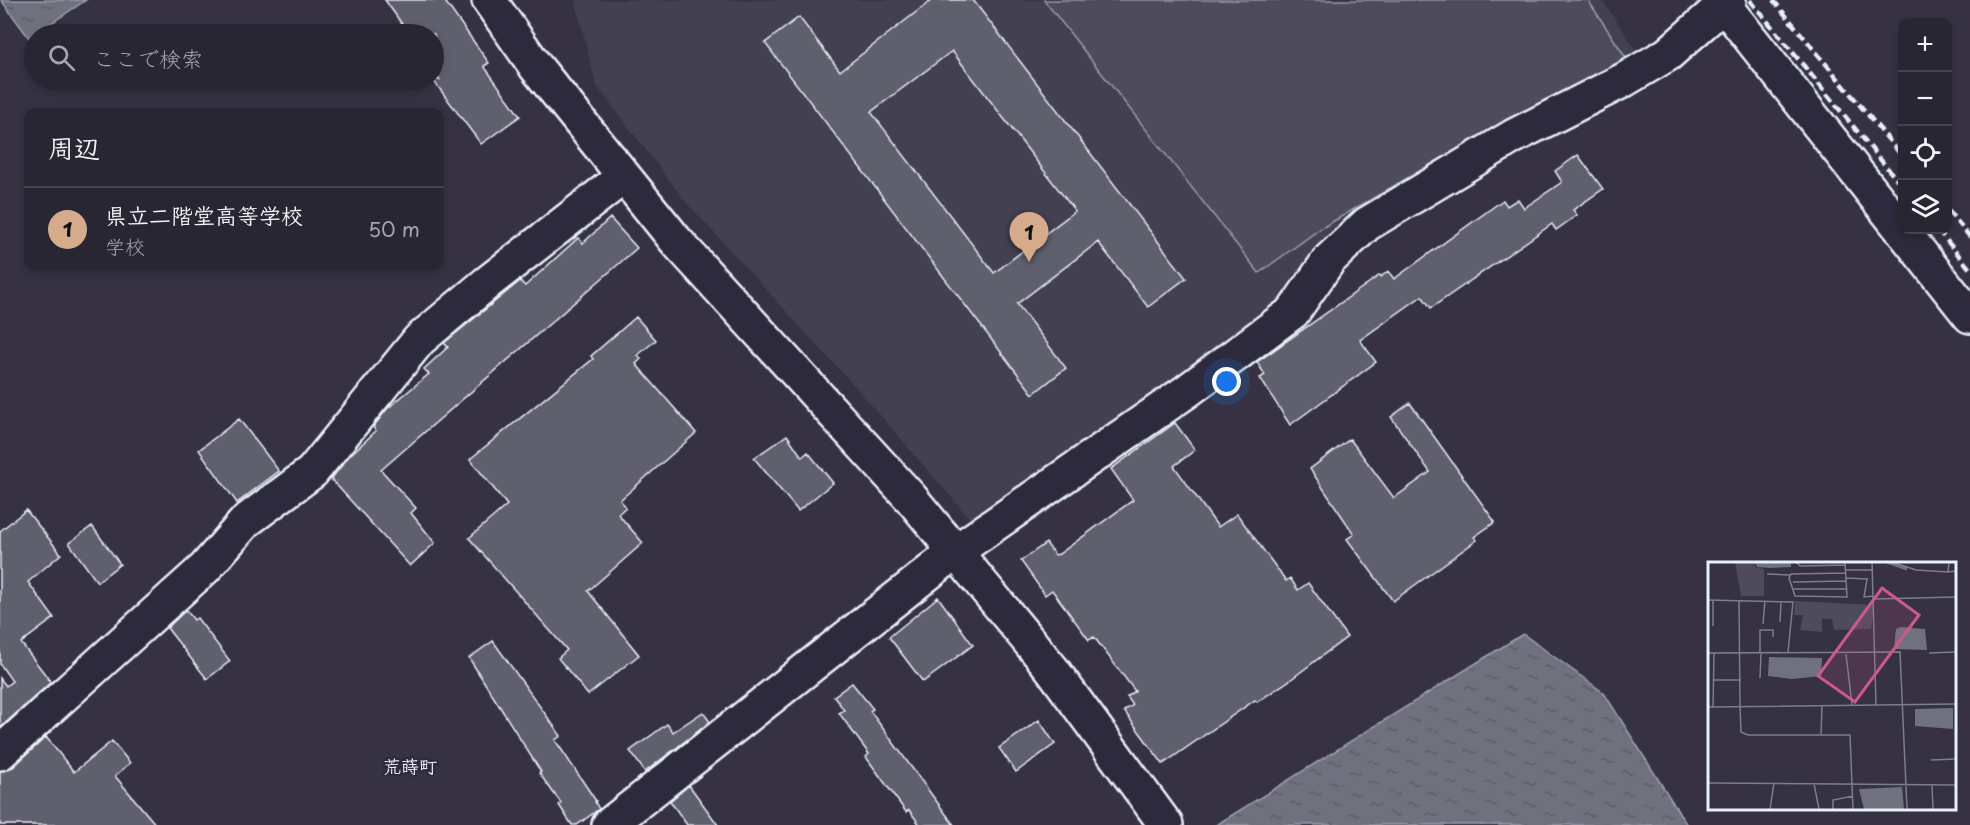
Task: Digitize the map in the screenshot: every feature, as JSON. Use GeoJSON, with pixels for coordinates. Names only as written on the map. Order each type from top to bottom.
{"type":"FeatureCollection","features":[{"type":"Feature","properties":{"kind":"street"},"geometry":{"type":"LineString","coordinates":[[489,0],[536,67],[677,242],[911,498],[1052,669],[1166,825]]}},
{"type":"Feature","properties":{"kind":"street"},"geometry":{"type":"LineString","coordinates":[[609,825],[955,552],[1187,391],[1293,312],[1329,260],[1367,224],[1514,136],[1624,80],[1668,54],[1727,3],[1970,316]]}},
{"type":"Feature","properties":{"kind":"street"},"geometry":{"type":"LineString","coordinates":[[0,753],[205,568],[246,521],[312,472],[419,340],[487,283],[623,177]]}},
{"type":"Feature","properties":{"kind":"shaded area"},"geometry":{"type":"Polygon","coordinates":[[[575,0],[1602,0],[1643,60],[1481,145],[1263,327],[977,527],[859,391],[685,201],[596,85],[575,0]]]}},
{"type":"Feature","properties":{"kind":"shaded area"},"geometry":{"type":"Polygon","coordinates":[[[1044,0],[1588,0],[1630,64],[1519,113],[1320,229],[1259,273],[1044,0]]]}},
{"type":"Feature","properties":{"kind":"water"},"geometry":{"type":"Polygon","coordinates":[[[1,0],[86,0],[50,24],[24,24],[24,31],[1,0]]]}},
{"type":"Feature","properties":{"kind":"water"},"geometry":{"type":"Polygon","coordinates":[[[1523,634],[1604,693],[1687,825],[1216,825],[1523,634]]]}},
{"type":"Feature","properties":{"kind":"building"},"geometry":{"type":"Polygon","coordinates":[[[385,0],[444,0],[489,63],[484,66],[520,116],[481,144],[440,90],[444,90],[444,24],[402,24],[385,0]]]}},
{"type":"Feature","properties":{"kind":"building"},"geometry":{"type":"Polygon","coordinates":[[[932,0],[973,0],[1186,278],[1148,307],[1098,242],[1017,304],[1066,368],[1033,394],[765,43],[799,17],[840,71],[932,0]],[[952,51],[871,112],[994,273],[1075,211],[952,51]]]}},
{"type":"Feature","properties":{"kind":"building"},"geometry":{"type":"Polygon","coordinates":[[[1578,155],[1603,189],[1573,210],[1577,215],[1556,230],[1552,224],[1431,308],[1422,296],[1360,340],[1376,362],[1290,425],[1260,378],[1265,375],[1257,362],[1380,275],[1381,277],[1388,271],[1394,279],[1503,200],[1507,206],[1518,199],[1524,208],[1562,182],[1555,171],[1578,155]]]}},
{"type":"Feature","properties":{"kind":"building"},"geometry":{"type":"Polygon","coordinates":[[[610,218],[637,248],[381,470],[416,508],[411,513],[435,543],[410,566],[331,479],[350,455],[376,431],[373,427],[387,409],[429,374],[424,369],[448,347],[444,343],[520,281],[525,286],[578,238],[583,243],[610,218]]]}},
{"type":"Feature","properties":{"kind":"building"},"geometry":{"type":"Polygon","coordinates":[[[636,317],[656,340],[638,355],[641,359],[636,364],[696,433],[620,500],[626,507],[618,514],[643,543],[588,591],[639,655],[588,695],[558,658],[567,650],[469,538],[507,505],[470,459],[593,359],[591,356],[636,317]]]}},
{"type":"Feature","properties":{"kind":"building"},"geometry":{"type":"Polygon","coordinates":[[[1410,403],[1495,522],[1474,537],[1477,540],[1393,601],[1347,539],[1354,534],[1310,469],[1350,439],[1394,498],[1430,472],[1391,417],[1410,403]]]}},
{"type":"Feature","properties":{"kind":"building"},"geometry":{"type":"Polygon","coordinates":[[[239,419],[279,471],[237,503],[199,450],[239,419]]]}},
{"type":"Feature","properties":{"kind":"building"},"geometry":{"type":"Polygon","coordinates":[[[1175,423],[1195,450],[1174,466],[1218,527],[1237,514],[1286,581],[1290,578],[1298,590],[1308,583],[1347,637],[1290,680],[1257,702],[1255,700],[1163,764],[1124,711],[1133,705],[1127,697],[1135,691],[1094,637],[1089,640],[1052,590],[1045,595],[1021,561],[1046,543],[1055,555],[1059,554],[1133,500],[1111,469],[1175,423]]]}},
{"type":"Feature","properties":{"kind":"building"},"geometry":{"type":"Polygon","coordinates":[[[787,435],[802,457],[808,452],[833,483],[798,511],[754,458],[787,435]]]}},
{"type":"Feature","properties":{"kind":"building"},"geometry":{"type":"Polygon","coordinates":[[[26,510],[61,554],[28,582],[54,618],[21,643],[51,682],[0,728],[0,678],[6,686],[12,681],[0,664],[0,531],[26,510]]]}},
{"type":"Feature","properties":{"kind":"building"},"geometry":{"type":"Polygon","coordinates":[[[92,526],[120,564],[97,582],[69,543],[92,526]]]}},
{"type":"Feature","properties":{"kind":"building"},"geometry":{"type":"Polygon","coordinates":[[[938,597],[973,645],[923,682],[889,637],[938,597]]]}},
{"type":"Feature","properties":{"kind":"building"},"geometry":{"type":"Polygon","coordinates":[[[186,610],[194,620],[197,618],[230,661],[207,679],[167,628],[186,610]]]}},
{"type":"Feature","properties":{"kind":"building"},"geometry":{"type":"Polygon","coordinates":[[[493,641],[561,736],[555,740],[596,801],[599,809],[577,825],[572,825],[559,805],[561,803],[539,773],[541,772],[469,658],[493,641]]]}},
{"type":"Feature","properties":{"kind":"building"},"geometry":{"type":"Polygon","coordinates":[[[852,683],[873,709],[870,711],[954,825],[920,825],[909,810],[906,812],[866,757],[869,754],[839,713],[844,710],[834,696],[852,683]]]}},
{"type":"Feature","properties":{"kind":"building"},"geometry":{"type":"Polygon","coordinates":[[[703,712],[710,722],[645,772],[630,751],[667,724],[673,732],[703,712]]]}},
{"type":"Feature","properties":{"kind":"building"},"geometry":{"type":"Polygon","coordinates":[[[1039,720],[1055,744],[1016,772],[999,748],[1039,720]]]}},
{"type":"Feature","properties":{"kind":"building"},"geometry":{"type":"Polygon","coordinates":[[[46,737],[74,772],[112,741],[130,763],[115,776],[156,825],[0,825],[0,771],[13,767],[46,737]]]}},
{"type":"Feature","properties":{"kind":"building"},"geometry":{"type":"Polygon","coordinates":[[[689,785],[718,825],[687,825],[670,801],[689,785]]]}},
{"type":"Feature","properties":{"kind":"railway"},"geometry":{"type":"LineString","coordinates":[[1750,0],[1898,181]]}},
{"type":"Feature","properties":{"kind":"railway"},"geometry":{"type":"LineString","coordinates":[[1773,0],[1898,151]]}},
{"type":"Feature","properties":{"kind":"railway"},"geometry":{"type":"LineString","coordinates":[[1952,215],[1970,237]]}},
{"type":"Feature","properties":{"kind":"railway"},"geometry":{"type":"LineString","coordinates":[[1941,234],[1970,269]]}},
{"type":"Feature","properties":{"kind":"place","name":"県立二階堂高等学校"},"geometry":{"type":"Point","coordinates":[1029,262]}},
{"type":"Feature","properties":{"kind":"district","name":"荒蒔町"},"geometry":{"type":"Point","coordinates":[410,767]}}]}
